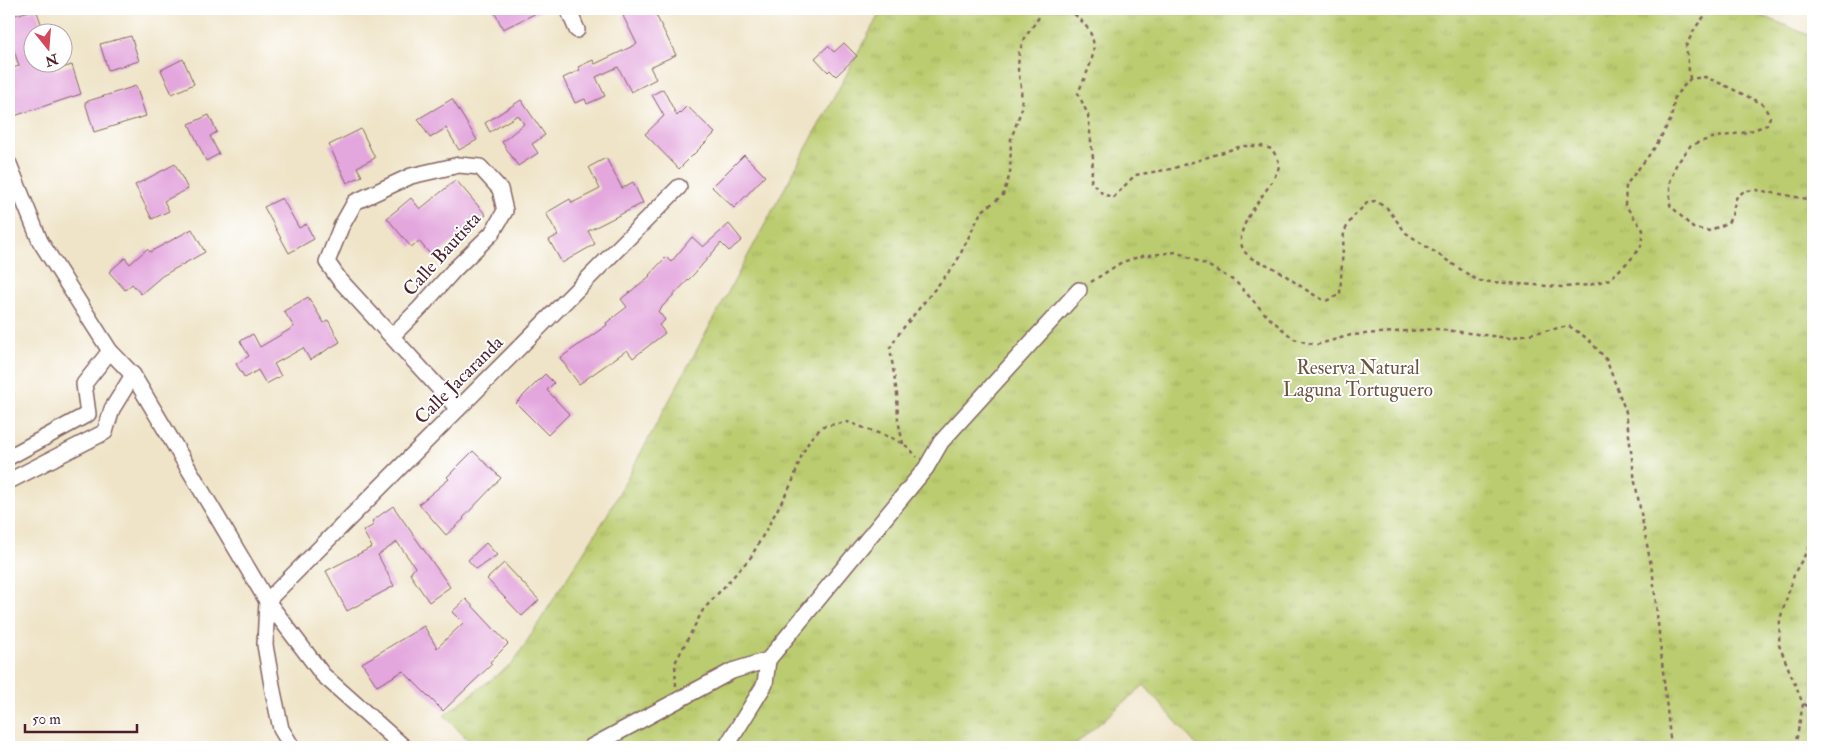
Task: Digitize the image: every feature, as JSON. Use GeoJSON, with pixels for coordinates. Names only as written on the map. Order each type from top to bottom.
{"type":"FeatureCollection","features":[{"type":"Feature","properties":{"kind":"street"},"geometry":{"type":"LineString","coordinates":[[568,9],[578,30]]}},
{"type":"Feature","properties":{"kind":"street"},"geometry":{"type":"LineString","coordinates":[[9,164],[40,241],[110,351],[133,375],[267,602],[323,675],[400,746]]}},
{"type":"Feature","properties":{"kind":"street","name":"Calle Bautista"},"geometry":{"type":"LineString","coordinates":[[392,336],[492,233],[505,212],[500,189],[480,167],[459,165],[411,176],[355,202],[341,227],[327,262],[339,279],[458,409]]}},
{"type":"Feature","properties":{"kind":"street","name":"Calle Jacaranda"},"geometry":{"type":"LineString","coordinates":[[267,602],[679,187]]}},
{"type":"Feature","properties":{"kind":"street"},"geometry":{"type":"LineString","coordinates":[[726,747],[765,684],[768,660],[926,468],[941,442],[1079,290]]}},
{"type":"Feature","properties":{"kind":"street"},"geometry":{"type":"LineString","coordinates":[[9,457],[88,414],[84,384],[110,351]]}},
{"type":"Feature","properties":{"kind":"street"},"geometry":{"type":"LineString","coordinates":[[9,481],[106,432],[112,409],[133,375]]}},
{"type":"Feature","properties":{"kind":"street"},"geometry":{"type":"LineString","coordinates":[[267,602],[265,645],[272,691],[280,729],[292,747]]}},
{"type":"Feature","properties":{"kind":"street"},"geometry":{"type":"LineString","coordinates":[[591,747],[732,670],[768,660]]}},
{"type":"Feature","properties":{"kind":"path"},"geometry":{"type":"LineString","coordinates":[[903,444],[898,420],[897,394],[890,348],[900,332],[956,263],[980,212],[1003,195],[1010,174],[1011,139],[1022,108],[1018,70],[1019,52],[1026,36],[1042,13],[1053,9]]}},
{"type":"Feature","properties":{"kind":"path"},"geometry":{"type":"LineString","coordinates":[[1068,9],[1089,29],[1095,42],[1091,60],[1078,93],[1088,115],[1093,158],[1091,182],[1102,193],[1113,198],[1135,176],[1171,169],[1242,146],[1261,146],[1272,149],[1279,162],[1277,171],[1245,223],[1241,245],[1249,257],[1273,267],[1326,301],[1340,294],[1344,232],[1352,218],[1368,202],[1375,201],[1387,208],[1406,233],[1478,281],[1562,286],[1590,285],[1610,279],[1631,259],[1641,246],[1643,230],[1625,205],[1626,186],[1656,146],[1670,120],[1675,96],[1690,79],[1705,77],[1724,85],[1763,104],[1770,117],[1768,125],[1748,132],[1712,138],[1691,145],[1676,165],[1670,182],[1670,205],[1693,228],[1708,231],[1728,222],[1736,198],[1744,191],[1758,190],[1813,200]]}},
{"type":"Feature","properties":{"kind":"path"},"geometry":{"type":"LineString","coordinates":[[1690,79],[1686,46],[1694,28],[1710,9]]}},
{"type":"Feature","properties":{"kind":"path"},"geometry":{"type":"LineString","coordinates":[[1079,290],[1122,262],[1142,256],[1176,252],[1209,266],[1236,282],[1268,318],[1294,340],[1316,346],[1351,335],[1436,330],[1509,338],[1569,326],[1588,339],[1606,359],[1626,412],[1635,482],[1653,576],[1671,747]]}},
{"type":"Feature","properties":{"kind":"path"},"geometry":{"type":"LineString","coordinates":[[680,699],[675,682],[675,662],[703,610],[751,557],[792,483],[802,454],[811,438],[823,426],[848,422],[903,444],[908,447],[926,468]]}},
{"type":"Feature","properties":{"kind":"path"},"geometry":{"type":"LineString","coordinates":[[1795,747],[1803,704],[1779,645],[1780,619],[1795,572],[1813,541]]}},
{"type":"Feature","properties":{"kind":"path"},"geometry":{"type":"LineString","coordinates":[[1803,704],[1813,709]]}},
{"type":"Feature","properties":{"kind":"green space","name":"Reserva Natural Laguna Tortuguero"},"geometry":{"type":"Polygon","coordinates":[[[882,9],[1746,9],[1813,37],[1813,747],[1198,747],[1144,685],[1072,747],[475,747],[444,715],[513,663],[606,517],[882,9]]]}},
{"type":"Feature","properties":{"kind":"building"},"geometry":{"type":"Polygon","coordinates":[[[36,9],[41,22],[22,22],[22,72],[72,72],[72,65],[81,94],[11,117],[9,110],[9,69],[19,66],[10,38],[14,37],[9,17],[36,9]]]}},
{"type":"Feature","properties":{"kind":"building"},"geometry":{"type":"Polygon","coordinates":[[[493,9],[545,9],[503,29],[493,9]]]}},
{"type":"Feature","properties":{"kind":"building"},"geometry":{"type":"Polygon","coordinates":[[[638,9],[653,9],[676,55],[650,67],[656,79],[631,92],[618,67],[596,77],[605,96],[587,104],[585,99],[575,103],[563,78],[580,70],[578,67],[593,60],[595,64],[637,44],[623,16],[638,9]]]}},
{"type":"Feature","properties":{"kind":"building"},"geometry":{"type":"Polygon","coordinates":[[[131,36],[139,61],[108,70],[100,44],[131,36]]]}},
{"type":"Feature","properties":{"kind":"building"},"geometry":{"type":"Polygon","coordinates":[[[844,43],[857,56],[836,76],[830,70],[828,72],[815,58],[828,46],[834,52],[844,43]]]}},
{"type":"Feature","properties":{"kind":"building"},"geometry":{"type":"Polygon","coordinates":[[[183,59],[194,84],[172,94],[161,70],[183,59]]]}},
{"type":"Feature","properties":{"kind":"building"},"geometry":{"type":"Polygon","coordinates":[[[136,86],[146,116],[94,132],[85,102],[136,86]]]}},
{"type":"Feature","properties":{"kind":"building"},"geometry":{"type":"Polygon","coordinates":[[[663,89],[677,116],[687,106],[715,133],[679,169],[645,134],[664,116],[652,95],[663,89]]]}},
{"type":"Feature","properties":{"kind":"building"},"geometry":{"type":"Polygon","coordinates":[[[452,99],[477,140],[459,150],[446,128],[430,138],[418,119],[452,99]]]}},
{"type":"Feature","properties":{"kind":"building"},"geometry":{"type":"Polygon","coordinates":[[[521,100],[545,135],[532,144],[538,153],[518,166],[502,142],[524,124],[518,115],[490,132],[485,123],[521,100]]]}},
{"type":"Feature","properties":{"kind":"building"},"geometry":{"type":"Polygon","coordinates":[[[209,115],[217,132],[210,136],[219,154],[206,161],[189,124],[209,115]]]}},
{"type":"Feature","properties":{"kind":"building"},"geometry":{"type":"Polygon","coordinates":[[[361,129],[375,158],[357,167],[362,176],[347,183],[329,145],[361,129]]]}},
{"type":"Feature","properties":{"kind":"building"},"geometry":{"type":"Polygon","coordinates":[[[744,155],[765,176],[734,208],[712,187],[744,155]]]}},
{"type":"Feature","properties":{"kind":"building"},"geometry":{"type":"Polygon","coordinates":[[[606,158],[622,188],[633,182],[643,203],[588,231],[595,244],[562,263],[549,240],[558,235],[546,213],[570,199],[572,203],[600,189],[589,167],[606,158]]]}},
{"type":"Feature","properties":{"kind":"building"},"geometry":{"type":"Polygon","coordinates":[[[175,164],[188,189],[164,201],[169,211],[152,219],[135,185],[175,164]]]}},
{"type":"Feature","properties":{"kind":"building"},"geometry":{"type":"Polygon","coordinates":[[[456,180],[486,215],[433,258],[419,241],[411,247],[387,218],[411,198],[420,209],[456,180]]]}},
{"type":"Feature","properties":{"kind":"building"},"geometry":{"type":"Polygon","coordinates":[[[282,198],[299,228],[306,224],[314,239],[289,253],[264,207],[282,198]]]}},
{"type":"Feature","properties":{"kind":"building"},"geometry":{"type":"Polygon","coordinates":[[[729,224],[742,240],[729,251],[721,243],[658,311],[665,320],[659,325],[665,333],[633,358],[627,350],[579,384],[560,358],[607,325],[606,323],[627,307],[621,299],[650,276],[666,257],[671,262],[692,237],[703,247],[729,224]]]}},
{"type":"Feature","properties":{"kind":"building"},"geometry":{"type":"Polygon","coordinates":[[[192,229],[205,252],[162,276],[141,294],[132,284],[125,290],[109,272],[125,258],[130,264],[147,249],[150,252],[192,229]]]}},
{"type":"Feature","properties":{"kind":"building"},"geometry":{"type":"Polygon","coordinates":[[[308,297],[324,323],[328,320],[340,342],[310,360],[303,348],[274,364],[281,376],[266,384],[258,370],[245,378],[236,364],[249,356],[240,341],[253,334],[260,347],[294,327],[284,311],[308,297]]]}},
{"type":"Feature","properties":{"kind":"building"},"geometry":{"type":"Polygon","coordinates":[[[545,374],[554,383],[547,390],[569,414],[548,435],[516,403],[545,374]]]}},
{"type":"Feature","properties":{"kind":"building"},"geometry":{"type":"Polygon","coordinates":[[[473,451],[501,478],[464,519],[446,535],[419,504],[449,479],[447,477],[473,451]]]}},
{"type":"Feature","properties":{"kind":"building"},"geometry":{"type":"Polygon","coordinates":[[[393,506],[450,587],[429,602],[410,574],[415,567],[397,542],[378,555],[394,586],[347,611],[326,571],[372,547],[363,531],[374,525],[372,521],[393,506]]]}},
{"type":"Feature","properties":{"kind":"building"},"geometry":{"type":"Polygon","coordinates":[[[486,543],[497,555],[476,569],[468,560],[486,543]]]}},
{"type":"Feature","properties":{"kind":"building"},"geometry":{"type":"Polygon","coordinates":[[[504,563],[539,600],[522,616],[487,579],[504,563]]]}},
{"type":"Feature","properties":{"kind":"building"},"geometry":{"type":"Polygon","coordinates":[[[466,599],[508,644],[490,662],[492,664],[443,711],[403,671],[377,686],[362,663],[424,626],[437,648],[463,623],[452,612],[466,599]]]}}]}
